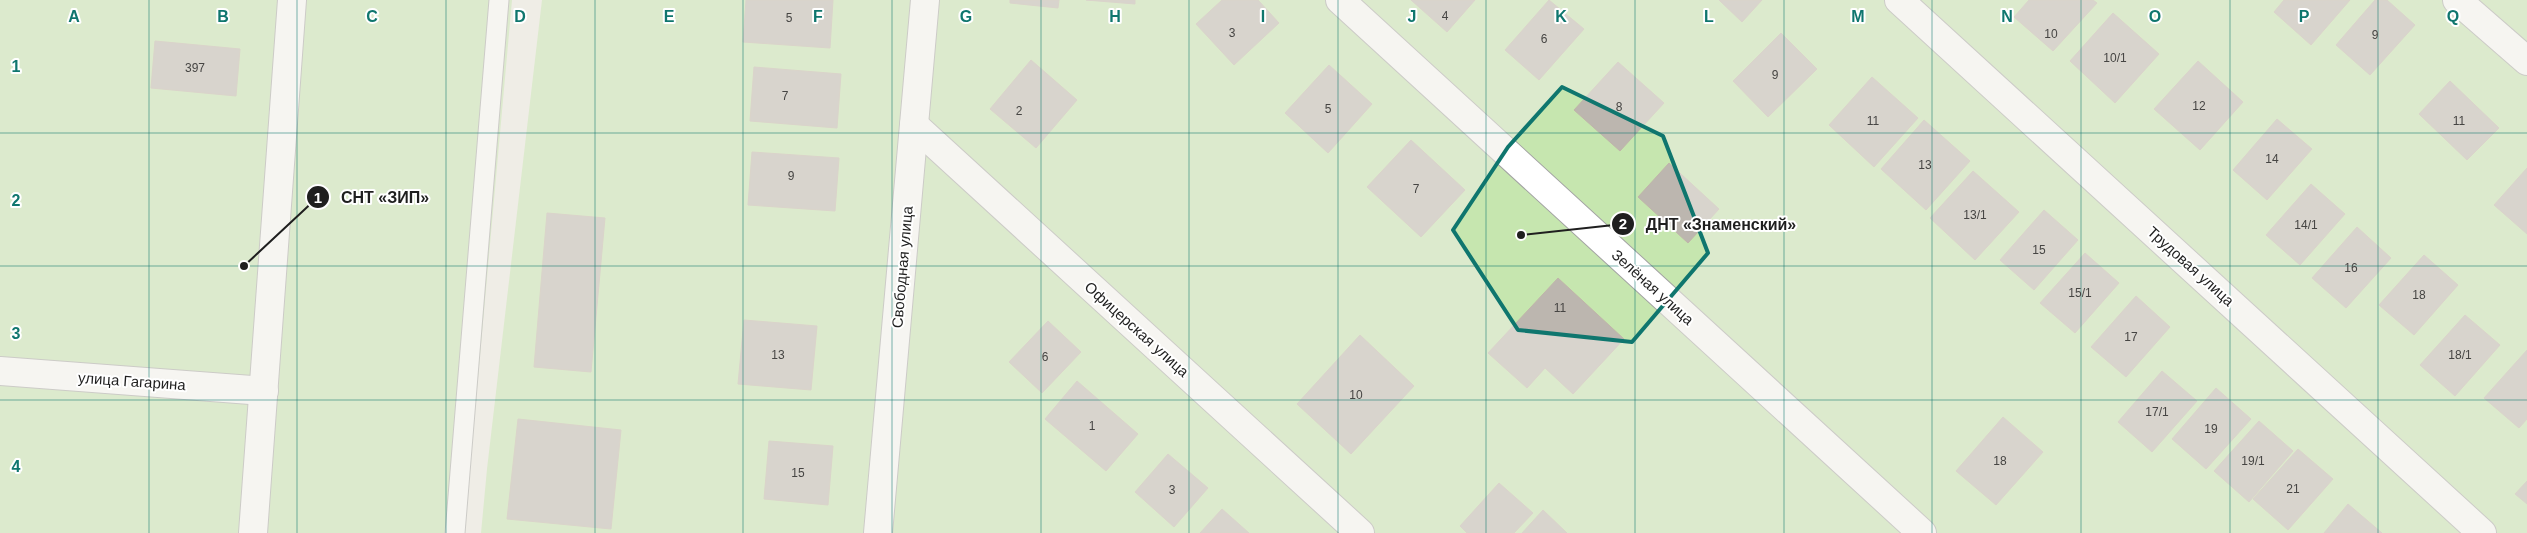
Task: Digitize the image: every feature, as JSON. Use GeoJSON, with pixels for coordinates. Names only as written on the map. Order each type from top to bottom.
{"type":"FeatureCollection","features":[{"type":"Feature","properties":{"kind":"street"},"geometry":{"type":"LineString","coordinates":[[253,533],[292,0]]}},
{"type":"Feature","properties":{"kind":"street","name":"Свободная улица"},"geometry":{"type":"LineString","coordinates":[[878,533],[925,0]]}},
{"type":"Feature","properties":{"kind":"street","name":"Зелёная улица"},"geometry":{"type":"LineString","coordinates":[[1340,0],[1922,533]]}},
{"type":"Feature","properties":{"kind":"street","name":"Трудовая улица"},"geometry":{"type":"LineString","coordinates":[[1900,0],[2482,533]]}},
{"type":"Feature","properties":{"kind":"street"},"geometry":{"type":"LineString","coordinates":[[2458,0],[2527,62]]}},
{"type":"Feature","properties":{"kind":"street","name":"Офицерская улица"},"geometry":{"type":"LineString","coordinates":[[914,125],[1360,533]]}},
{"type":"Feature","properties":{"kind":"street","name":"улица Гагарина"},"geometry":{"type":"LineString","coordinates":[[0,371],[264,391]]}},
{"type":"Feature","properties":{"kind":"lane"},"geometry":{"type":"LineString","coordinates":[[455,533],[498,0]]}},
{"type":"Feature","properties":{"kind":"highlighted area"},"geometry":{"type":"Polygon","coordinates":[[[1562,87],[1663,136],[1708,253],[1632,342],[1518,330],[1453,230],[1508,147],[1562,87]]]}},
{"type":"Feature","properties":{"kind":"green space"},"geometry":{"type":"Polygon","coordinates":[[[0,0],[512,0],[464,533],[0,533],[0,0]]]}},
{"type":"Feature","properties":{"kind":"green space"},"geometry":{"type":"Polygon","coordinates":[[[542,0],[2527,0],[2527,533],[481,533],[542,0]]]}},
{"type":"Feature","properties":{"kind":"building"},"geometry":{"type":"Polygon","coordinates":[[[746,0],[833,0],[830,48],[743,42],[746,0]]]}},
{"type":"Feature","properties":{"kind":"building"},"geometry":{"type":"Polygon","coordinates":[[[1010,0],[1059,0],[1058,8],[1010,3],[1010,0]]]}},
{"type":"Feature","properties":{"kind":"building"},"geometry":{"type":"Polygon","coordinates":[[[1086,0],[1135,0],[1135,4],[1086,0]]]}},
{"type":"Feature","properties":{"kind":"building"},"geometry":{"type":"Polygon","coordinates":[[[1222,0],[1258,0],[1279,23],[1234,65],[1196,24],[1222,0]]]}},
{"type":"Feature","properties":{"kind":"building"},"geometry":{"type":"Polygon","coordinates":[[[1411,0],[1475,0],[1447,32],[1411,0]]]}},
{"type":"Feature","properties":{"kind":"building"},"geometry":{"type":"Polygon","coordinates":[[[1549,0],[1584,29],[1539,80],[1505,50],[1549,0]]]}},
{"type":"Feature","properties":{"kind":"building"},"geometry":{"type":"Polygon","coordinates":[[[1719,0],[1762,0],[1742,22],[1719,0]]]}},
{"type":"Feature","properties":{"kind":"building"},"geometry":{"type":"Polygon","coordinates":[[[2029,0],[2093,0],[2097,3],[2053,51],[2014,17],[2029,0]]]}},
{"type":"Feature","properties":{"kind":"building"},"geometry":{"type":"Polygon","coordinates":[[[2284,0],[2350,0],[2311,45],[2274,12],[2284,0]]]}},
{"type":"Feature","properties":{"kind":"building"},"geometry":{"type":"Polygon","coordinates":[[[2375,0],[2387,0],[2415,25],[2370,75],[2336,45],[2375,0]]]}},
{"type":"Feature","properties":{"kind":"building"},"geometry":{"type":"Polygon","coordinates":[[[2113,13],[2159,54],[2115,103],[2070,61],[2113,13]]]}},
{"type":"Feature","properties":{"kind":"building"},"geometry":{"type":"Polygon","coordinates":[[[1781,33],[1817,69],[1768,117],[1733,81],[1781,33]]]}},
{"type":"Feature","properties":{"kind":"building"},"geometry":{"type":"Polygon","coordinates":[[[155,41],[240,49],[236,96],[151,88],[155,41]]]}},
{"type":"Feature","properties":{"kind":"building"},"geometry":{"type":"Polygon","coordinates":[[[1031,60],[1077,100],[1036,148],[990,109],[1031,60]]]}},
{"type":"Feature","properties":{"kind":"building"},"geometry":{"type":"Polygon","coordinates":[[[2198,61],[2243,102],[2200,150],[2154,109],[2198,61]]]}},
{"type":"Feature","properties":{"kind":"building"},"geometry":{"type":"Polygon","coordinates":[[[1618,62],[1664,103],[1620,151],[1574,110],[1618,62]]]}},
{"type":"Feature","properties":{"kind":"building"},"geometry":{"type":"Polygon","coordinates":[[[1329,65],[1372,104],[1328,153],[1285,113],[1329,65]]]}},
{"type":"Feature","properties":{"kind":"building"},"geometry":{"type":"Polygon","coordinates":[[[754,67],[841,74],[837,128],[750,121],[754,67]]]}},
{"type":"Feature","properties":{"kind":"building"},"geometry":{"type":"Polygon","coordinates":[[[1872,77],[1918,118],[1874,167],[1829,125],[1872,77]]]}},
{"type":"Feature","properties":{"kind":"building"},"geometry":{"type":"Polygon","coordinates":[[[2450,81],[2499,128],[2467,160],[2419,114],[2450,81]]]}},
{"type":"Feature","properties":{"kind":"building"},"geometry":{"type":"Polygon","coordinates":[[[2277,119],[2312,149],[2267,200],[2233,170],[2277,119]]]}},
{"type":"Feature","properties":{"kind":"building"},"geometry":{"type":"Polygon","coordinates":[[[1924,120],[1970,161],[1926,210],[1881,169],[1924,120]]]}},
{"type":"Feature","properties":{"kind":"building"},"geometry":{"type":"Polygon","coordinates":[[[1411,140],[1465,190],[1421,237],[1367,187],[1411,140]]]}},
{"type":"Feature","properties":{"kind":"building"},"geometry":{"type":"Polygon","coordinates":[[[752,152],[839,158],[835,211],[748,205],[752,152]]]}},
{"type":"Feature","properties":{"kind":"building"},"geometry":{"type":"Polygon","coordinates":[[[1669,163],[1719,209],[1688,243],[1638,197],[1669,163]]]}},
{"type":"Feature","properties":{"kind":"building"},"geometry":{"type":"Polygon","coordinates":[[[2527,168],[2527,234],[2494,205],[2527,168]]]}},
{"type":"Feature","properties":{"kind":"building"},"geometry":{"type":"Polygon","coordinates":[[[1973,171],[2019,212],[1975,260],[1930,218],[1973,171]]]}},
{"type":"Feature","properties":{"kind":"building"},"geometry":{"type":"Polygon","coordinates":[[[2311,184],[2345,214],[2300,265],[2266,235],[2311,184]]]}},
{"type":"Feature","properties":{"kind":"building"},"geometry":{"type":"Polygon","coordinates":[[[2044,210],[2078,240],[2034,290],[2000,260],[2044,210]]]}},
{"type":"Feature","properties":{"kind":"building"},"geometry":{"type":"Polygon","coordinates":[[[547,213],[605,218],[591,372],[534,367],[547,213]]]}},
{"type":"Feature","properties":{"kind":"building"},"geometry":{"type":"Polygon","coordinates":[[[2357,227],[2391,258],[2346,308],[2312,278],[2357,227]]]}},
{"type":"Feature","properties":{"kind":"building"},"geometry":{"type":"Polygon","coordinates":[[[2085,253],[2119,283],[2075,333],[2040,303],[2085,253]]]}},
{"type":"Feature","properties":{"kind":"building"},"geometry":{"type":"Polygon","coordinates":[[[2424,255],[2458,285],[2414,335],[2379,305],[2424,255]]]}},
{"type":"Feature","properties":{"kind":"building"},"geometry":{"type":"Polygon","coordinates":[[[1558,278],[1624,339],[1573,394],[1545,368],[1527,388],[1488,353],[1558,278]]]}},
{"type":"Feature","properties":{"kind":"building"},"geometry":{"type":"Polygon","coordinates":[[[2136,296],[2170,327],[2126,377],[2091,347],[2136,296]]]}},
{"type":"Feature","properties":{"kind":"building"},"geometry":{"type":"Polygon","coordinates":[[[2465,315],[2500,345],[2455,396],[2420,365],[2465,315]]]}},
{"type":"Feature","properties":{"kind":"building"},"geometry":{"type":"Polygon","coordinates":[[[744,320],[817,326],[811,390],[738,384],[744,320]]]}},
{"type":"Feature","properties":{"kind":"building"},"geometry":{"type":"Polygon","coordinates":[[[1048,321],[1081,352],[1042,393],[1009,362],[1048,321]]]}},
{"type":"Feature","properties":{"kind":"building"},"geometry":{"type":"Polygon","coordinates":[[[1360,335],[1414,386],[1351,454],[1297,404],[1360,335]]]}},
{"type":"Feature","properties":{"kind":"building"},"geometry":{"type":"Polygon","coordinates":[[[2527,350],[2527,419],[2519,428],[2484,398],[2527,350]]]}},
{"type":"Feature","properties":{"kind":"building"},"geometry":{"type":"Polygon","coordinates":[[[2162,371],[2197,401],[2152,452],[2118,422],[2162,371]]]}},
{"type":"Feature","properties":{"kind":"building"},"geometry":{"type":"Polygon","coordinates":[[[1077,381],[1138,434],[1106,471],[1045,419],[1077,381]]]}},
{"type":"Feature","properties":{"kind":"building"},"geometry":{"type":"Polygon","coordinates":[[[2216,388],[2251,419],[2206,469],[2172,439],[2216,388]]]}},
{"type":"Feature","properties":{"kind":"building"},"geometry":{"type":"Polygon","coordinates":[[[2003,417],[2043,452],[1996,505],[1956,471],[2003,417]]]}},
{"type":"Feature","properties":{"kind":"building"},"geometry":{"type":"Polygon","coordinates":[[[518,419],[621,430],[611,529],[507,519],[518,419]]]}},
{"type":"Feature","properties":{"kind":"building"},"geometry":{"type":"Polygon","coordinates":[[[2259,421],[2293,451],[2249,502],[2214,471],[2259,421]]]}},
{"type":"Feature","properties":{"kind":"building"},"geometry":{"type":"Polygon","coordinates":[[[769,441],[833,446],[828,505],[764,499],[769,441]]]}},
{"type":"Feature","properties":{"kind":"building"},"geometry":{"type":"Polygon","coordinates":[[[2298,449],[2333,479],[2288,530],[2253,499],[2298,449]]]}},
{"type":"Feature","properties":{"kind":"building"},"geometry":{"type":"Polygon","coordinates":[[[1168,454],[1208,488],[1174,527],[1135,492],[1168,454]]]}},
{"type":"Feature","properties":{"kind":"building"},"geometry":{"type":"Polygon","coordinates":[[[2527,481],[2527,504],[2515,494],[2527,481]]]}},
{"type":"Feature","properties":{"kind":"building"},"geometry":{"type":"Polygon","coordinates":[[[1499,483],[1533,513],[1514,533],[1467,533],[1460,526],[1499,483]]]}},
{"type":"Feature","properties":{"kind":"building"},"geometry":{"type":"Polygon","coordinates":[[[2348,504],[2382,533],[2324,533],[2348,504]]]}},
{"type":"Feature","properties":{"kind":"building"},"geometry":{"type":"Polygon","coordinates":[[[1222,509],[1249,533],[1200,533],[1222,509]]]}},
{"type":"Feature","properties":{"kind":"building"},"geometry":{"type":"Polygon","coordinates":[[[1543,510],[1567,533],[1522,533],[1543,510]]]}},
{"type":"Feature","properties":{"kind":"place","name":"ДНТ «Знаменский»"},"geometry":{"type":"Point","coordinates":[1521,235]}},
{"type":"Feature","properties":{"kind":"place","name":"СНТ «ЗИП»"},"geometry":{"type":"Point","coordinates":[244,266]}}]}
